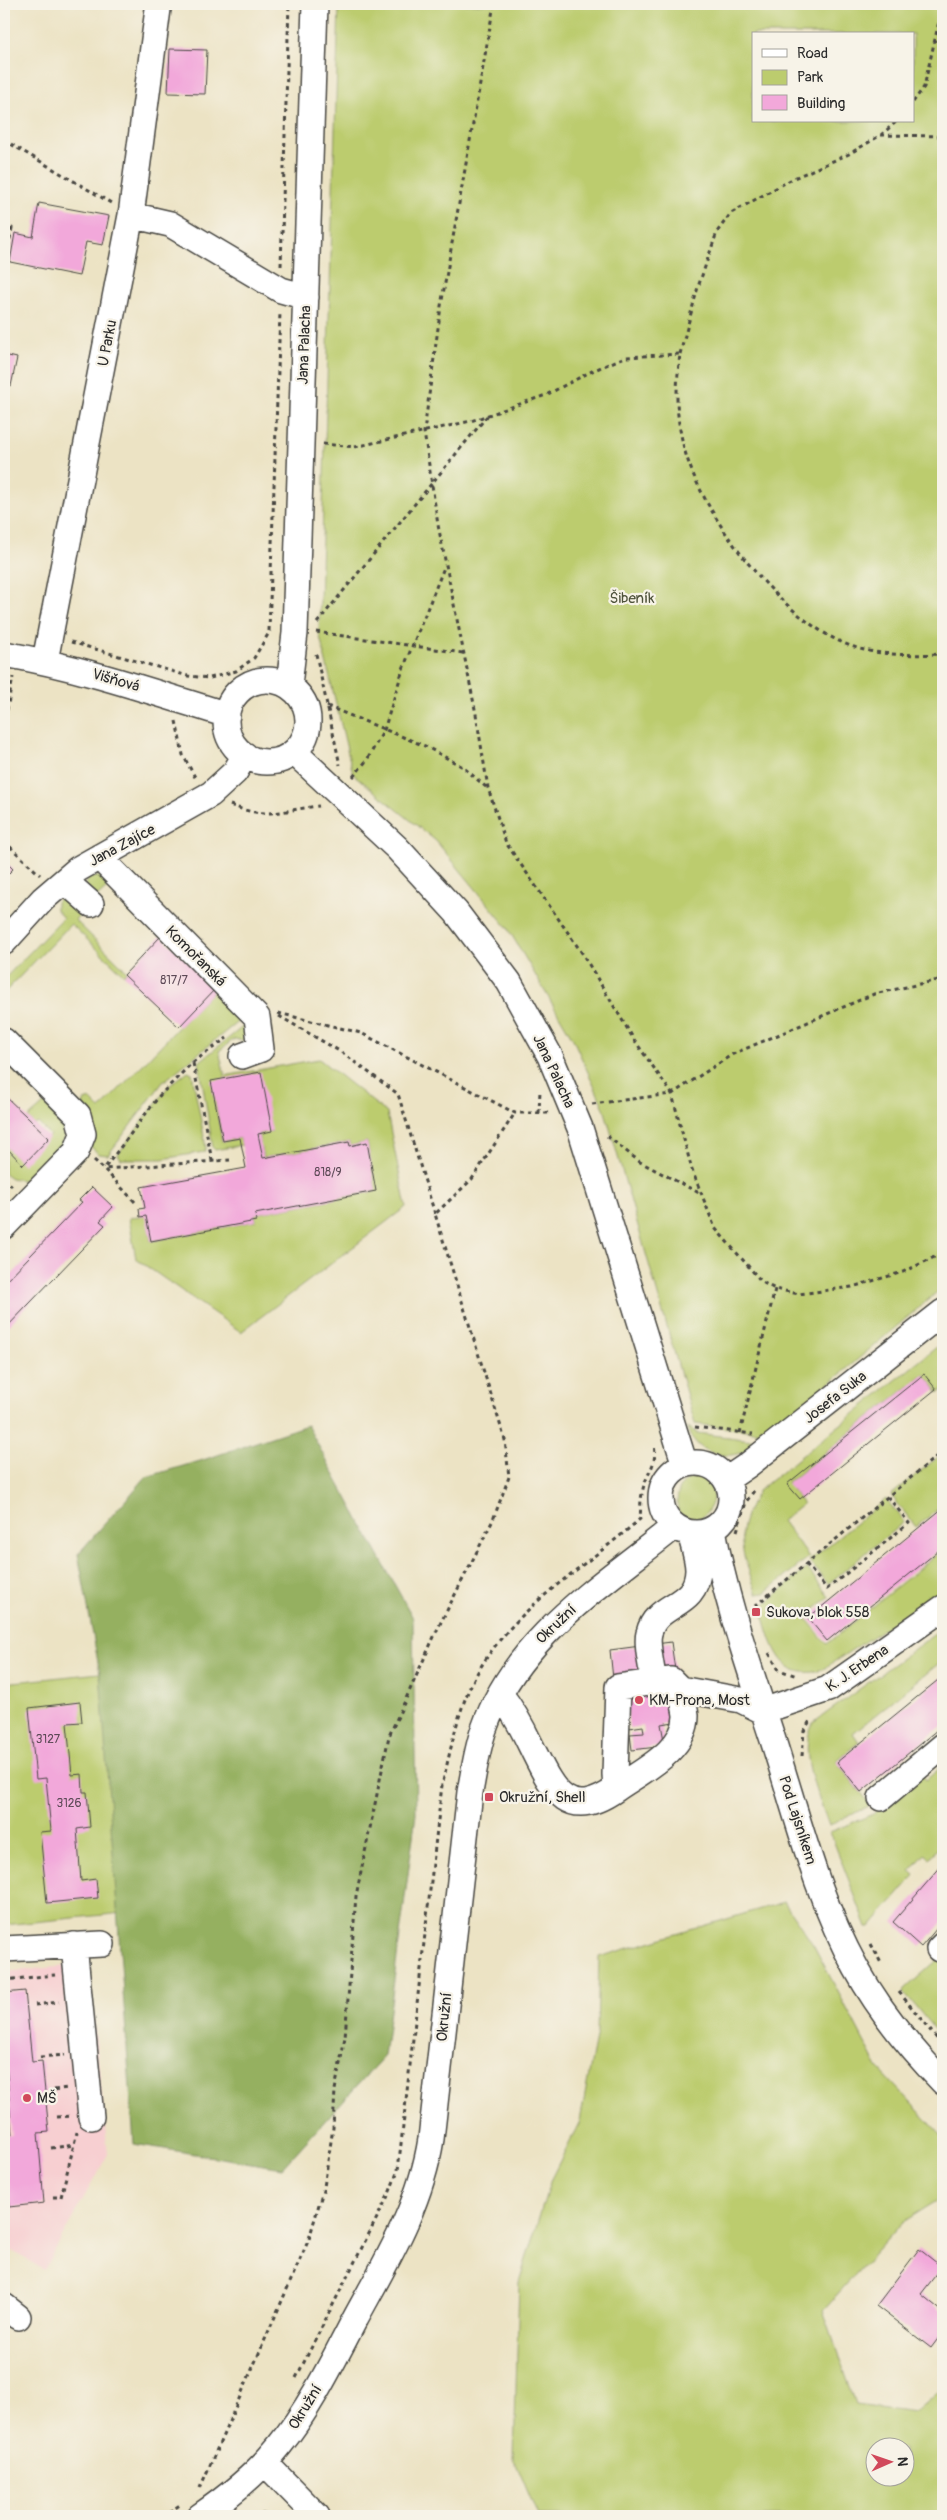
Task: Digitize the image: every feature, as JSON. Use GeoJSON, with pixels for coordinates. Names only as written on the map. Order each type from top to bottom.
{"type":"FeatureCollection","features":[{"type":"Feature","properties":{"kind":"street","name":"Jana Palacha"},"geometry":{"type":"LineString","coordinates":[[289,685],[295,633],[315,4]]}},
{"type":"Feature","properties":{"kind":"street","name":"U Parku"},"geometry":{"type":"LineString","coordinates":[[45,661],[131,216],[158,10]]}},
{"type":"Feature","properties":{"kind":"street"},"geometry":{"type":"LineString","coordinates":[[131,216],[170,224],[281,290],[306,296]]}},
{"type":"Feature","properties":{"kind":"street","name":"Višňová"},"geometry":{"type":"LineString","coordinates":[[9,663],[45,661],[115,679],[227,715]]}},
{"type":"Feature","properties":{"kind":"street"},"geometry":{"type":"LineString","coordinates":[[276,680],[289,685],[299,694],[305,705],[308,718],[307,731],[302,743],[294,752],[282,759],[270,762],[257,760],[245,755],[230,738],[227,715],[230,702],[238,691],[250,683],[276,680]]}},
{"type":"Feature","properties":{"kind":"street","name":"Jana Palacha"},"geometry":{"type":"LineString","coordinates":[[294,752],[397,848],[456,912],[509,982],[550,1056],[580,1128],[685,1465]]}},
{"type":"Feature","properties":{"kind":"street","name":"Jana Zajíce"},"geometry":{"type":"LineString","coordinates":[[4,942],[43,899],[55,880],[99,858],[211,794],[236,772],[245,755]]}},
{"type":"Feature","properties":{"kind":"street","name":"Komořanská"},"geometry":{"type":"LineString","coordinates":[[99,858],[257,1017]]}},
{"type":"Feature","properties":{"kind":"street"},"geometry":{"type":"LineString","coordinates":[[55,880],[90,904]]}},
{"type":"Feature","properties":{"kind":"street"},"geometry":{"type":"LineString","coordinates":[[242,1056],[261,1049],[257,1017]]}},
{"type":"Feature","properties":{"kind":"street"},"geometry":{"type":"LineString","coordinates":[[4,1226],[79,1143],[78,1115],[74,1098],[6,1032]]}},
{"type":"Feature","properties":{"kind":"street","name":"Josefa Suka"},"geometry":{"type":"LineString","coordinates":[[726,1480],[748,1465],[943,1312]]}},
{"type":"Feature","properties":{"kind":"street"},"geometry":{"type":"LineString","coordinates":[[697,1463],[708,1466],[718,1471],[726,1480],[730,1490],[731,1502],[728,1513],[722,1522],[692,1529],[666,1517],[661,1497],[668,1477],[685,1465],[697,1463]]}},
{"type":"Feature","properties":{"kind":"street"},"geometry":{"type":"LineString","coordinates":[[654,1682],[648,1634],[654,1620],[689,1596],[697,1584],[698,1568],[692,1529]]}},
{"type":"Feature","properties":{"kind":"street","name":"Okružní"},"geometry":{"type":"LineString","coordinates":[[192,2510],[230,2494],[265,2463],[290,2430],[322,2381],[402,2231],[425,2172],[431,2139],[470,1792],[484,1729],[500,1694],[525,1656],[553,1625],[692,1529]]}},
{"type":"Feature","properties":{"kind":"street","name":"Pod Lajsníkem"},"geometry":{"type":"LineString","coordinates":[[692,1529],[719,1565],[810,1857],[839,1933],[875,1998],[900,2034],[943,2082]]}},
{"type":"Feature","properties":{"kind":"street","name":"K. J. Erbena"},"geometry":{"type":"LineString","coordinates":[[763,1711],[828,1689],[943,1608]]}},
{"type":"Feature","properties":{"kind":"street"},"geometry":{"type":"LineString","coordinates":[[616,1789],[618,1687],[671,1680],[680,1688],[740,1700],[763,1711]]}},
{"type":"Feature","properties":{"kind":"street"},"geometry":{"type":"LineString","coordinates":[[500,1694],[517,1718],[547,1779],[558,1794],[570,1801],[584,1803],[604,1797],[673,1747],[680,1736],[686,1716],[680,1688]]}},
{"type":"Feature","properties":{"kind":"street"},"geometry":{"type":"LineString","coordinates":[[881,1798],[943,1746]]}},
{"type":"Feature","properties":{"kind":"street"},"geometry":{"type":"LineString","coordinates":[[4,1949],[102,1944]]}},
{"type":"Feature","properties":{"kind":"street"},"geometry":{"type":"LineString","coordinates":[[74,1945],[91,2117]]}},
{"type":"Feature","properties":{"kind":"street"},"geometry":{"type":"LineString","coordinates":[[265,2463],[317,2516]]}},
{"type":"Feature","properties":{"kind":"path"},"geometry":{"type":"LineString","coordinates":[[52,623],[64,625],[67,640],[188,676],[210,678],[236,671],[254,658],[264,644],[269,631],[281,290],[288,4]]}},
{"type":"Feature","properties":{"kind":"path"},"geometry":{"type":"LineString","coordinates":[[494,4],[441,306],[424,432],[431,482],[476,714],[488,788],[506,843],[550,904],[633,1038],[672,1094],[692,1170],[715,1228],[762,1282],[775,1289],[799,1294],[852,1286],[902,1272],[943,1253]]}},
{"type":"Feature","properties":{"kind":"path"},"geometry":{"type":"LineString","coordinates":[[914,101],[924,87],[943,4]]}},
{"type":"Feature","properties":{"kind":"path"},"geometry":{"type":"LineString","coordinates":[[896,122],[881,134],[849,154],[794,178],[731,214],[717,232],[698,287],[680,354],[675,398],[683,445],[704,498],[740,553],[782,603],[828,636],[857,648],[903,655],[943,654]]}},
{"type":"Feature","properties":{"kind":"path"},"geometry":{"type":"LineString","coordinates":[[881,134],[943,136]]}},
{"type":"Feature","properties":{"kind":"path"},"geometry":{"type":"LineString","coordinates":[[4,140],[131,216]]}},
{"type":"Feature","properties":{"kind":"path"},"geometry":{"type":"LineString","coordinates":[[4,226],[12,228],[4,267]]}},
{"type":"Feature","properties":{"kind":"path"},"geometry":{"type":"LineString","coordinates":[[315,443],[355,447],[424,432],[488,415],[546,395],[592,371],[625,357],[680,354]]}},
{"type":"Feature","properties":{"kind":"path"},"geometry":{"type":"LineString","coordinates":[[463,653],[311,632],[431,482],[488,415]]}},
{"type":"Feature","properties":{"kind":"path"},"geometry":{"type":"LineString","coordinates":[[349,782],[367,760],[384,730],[412,646],[446,564]]}},
{"type":"Feature","properties":{"kind":"path"},"geometry":{"type":"LineString","coordinates":[[269,631],[295,633]]}},
{"type":"Feature","properties":{"kind":"path"},"geometry":{"type":"LineString","coordinates":[[315,650],[340,768]]}},
{"type":"Feature","properties":{"kind":"path"},"geometry":{"type":"LineString","coordinates":[[4,726],[9,663]]}},
{"type":"Feature","properties":{"kind":"path"},"geometry":{"type":"LineString","coordinates":[[327,706],[425,746],[463,766],[488,788]]}},
{"type":"Feature","properties":{"kind":"path"},"geometry":{"type":"LineString","coordinates":[[4,842],[55,880]]}},
{"type":"Feature","properties":{"kind":"path"},"geometry":{"type":"LineString","coordinates":[[672,1094],[733,1054],[874,994],[943,979]]}},
{"type":"Feature","properties":{"kind":"path"},"geometry":{"type":"LineString","coordinates":[[205,2488],[199,2492],[309,2239],[324,2187],[344,2036],[356,1896],[388,1736],[438,1628],[493,1520],[509,1477],[505,1440],[398,1094],[341,1052],[272,1012],[361,1033],[515,1113],[554,1112]]}},
{"type":"Feature","properties":{"kind":"path"},"geometry":{"type":"LineString","coordinates":[[104,1169],[160,1095],[193,1062],[257,1017]]}},
{"type":"Feature","properties":{"kind":"path"},"geometry":{"type":"LineString","coordinates":[[193,1062],[212,1161]]}},
{"type":"Feature","properties":{"kind":"path"},"geometry":{"type":"LineString","coordinates":[[435,1214],[472,1179],[515,1113]]}},
{"type":"Feature","properties":{"kind":"path"},"geometry":{"type":"LineString","coordinates":[[606,1136],[640,1162],[702,1194]]}},
{"type":"Feature","properties":{"kind":"path"},"geometry":{"type":"LineString","coordinates":[[79,1143],[91,1158],[135,1202]]}},
{"type":"Feature","properties":{"kind":"path"},"geometry":{"type":"LineString","coordinates":[[104,1169],[230,1160]]}},
{"type":"Feature","properties":{"kind":"path"},"geometry":{"type":"LineString","coordinates":[[740,1433],[775,1289]]}},
{"type":"Feature","properties":{"kind":"path"},"geometry":{"type":"LineString","coordinates":[[292,2386],[389,2194],[398,2170],[442,1785],[457,1725],[474,1680],[492,1650],[539,1598],[606,1548],[640,1519],[642,1494],[646,1478],[656,1459],[652,1433],[672,1424]]}},
{"type":"Feature","properties":{"kind":"path"},"geometry":{"type":"LineString","coordinates":[[755,1606],[943,1451]]}},
{"type":"Feature","properties":{"kind":"path"},"geometry":{"type":"LineString","coordinates":[[806,1564],[827,1589],[909,1523],[888,1496]]}},
{"type":"Feature","properties":{"kind":"path"},"geometry":{"type":"LineString","coordinates":[[4,1980],[78,1973]]}},
{"type":"Feature","properties":{"kind":"path"},"geometry":{"type":"LineString","coordinates":[[35,2005],[62,2002]]}},
{"type":"Feature","properties":{"kind":"path"},"geometry":{"type":"LineString","coordinates":[[40,2057],[67,2055]]}},
{"type":"Feature","properties":{"kind":"path"},"geometry":{"type":"LineString","coordinates":[[51,2148],[74,2146]]}},
{"type":"Feature","properties":{"kind":"path"},"geometry":{"type":"LineString","coordinates":[[162,2516],[192,2510]]}},
{"type":"Feature","properties":{"kind":"path"},"geometry":{"type":"LineString","coordinates":[[246,2516],[262,2514],[274,2516]]}},
{"type":"Feature","properties":{"kind":"shaded area"},"geometry":{"type":"Polygon","coordinates":[[[88,1964],[108,2154],[44,2270],[4,2246],[4,1972],[88,1964]]]}},
{"type":"Feature","properties":{"kind":"green space","name":"Šibeník"},"geometry":{"type":"Polygon","coordinates":[[[339,4],[943,4],[943,1287],[771,1433],[695,1424],[604,1108],[573,1039],[507,927],[436,841],[353,774],[319,633],[339,4]]]}},
{"type":"Feature","properties":{"kind":"green space"},"geometry":{"type":"Polygon","coordinates":[[[103,876],[161,936],[108,887],[97,897],[85,885],[87,878],[103,876]]]}},
{"type":"Feature","properties":{"kind":"green space"},"geometry":{"type":"Polygon","coordinates":[[[69,898],[84,910],[75,920],[127,971],[124,975],[71,924],[4,993],[4,979],[63,918],[56,910],[56,902],[59,899],[69,898]]]}},
{"type":"Feature","properties":{"kind":"green space"},"geometry":{"type":"Polygon","coordinates":[[[216,988],[245,1016],[163,1082],[108,1155],[99,1154],[91,1147],[91,1127],[83,1107],[84,1101],[90,1099],[100,1109],[216,988]]]}},
{"type":"Feature","properties":{"kind":"green space"},"geometry":{"type":"Polygon","coordinates":[[[250,1021],[253,1033],[242,1040],[234,1039],[219,1051],[225,1076],[319,1059],[387,1113],[406,1207],[241,1332],[136,1259],[129,1218],[147,1216],[151,1241],[256,1221],[255,1214],[376,1191],[367,1142],[350,1146],[349,1142],[263,1158],[258,1134],[272,1131],[212,1081],[222,1141],[240,1138],[242,1145],[215,1150],[213,1148],[199,1062],[250,1021]]]}},
{"type":"Feature","properties":{"kind":"green space"},"geometry":{"type":"Polygon","coordinates":[[[188,1071],[192,1073],[206,1148],[204,1152],[162,1159],[121,1159],[118,1154],[168,1087],[188,1071]]]}},
{"type":"Feature","properties":{"kind":"green space"},"geometry":{"type":"Polygon","coordinates":[[[45,1103],[62,1121],[65,1132],[63,1140],[54,1156],[28,1181],[11,1178],[4,1173],[4,1145],[23,1164],[50,1135],[38,1123],[35,1125],[28,1118],[45,1103]]]}},
{"type":"Feature","properties":{"kind":"green space"},"geometry":{"type":"Polygon","coordinates":[[[943,1342],[943,1389],[939,1393],[924,1374],[787,1483],[803,1504],[782,1521],[809,1557],[765,1593],[757,1594],[743,1553],[742,1531],[750,1506],[758,1491],[943,1342]]]}},
{"type":"Feature","properties":{"kind":"green space"},"geometry":{"type":"Polygon","coordinates":[[[307,1425],[413,1618],[416,1814],[384,2056],[282,2168],[134,2144],[100,1673],[78,1554],[146,1477],[307,1425]]]}},
{"type":"Feature","properties":{"kind":"green space"},"geometry":{"type":"Polygon","coordinates":[[[688,1427],[697,1433],[759,1441],[743,1452],[726,1455],[718,1454],[702,1448],[691,1435],[688,1427]]]}},
{"type":"Feature","properties":{"kind":"green space"},"geometry":{"type":"Polygon","coordinates":[[[943,1453],[943,1505],[916,1527],[891,1495],[943,1453]]]}},
{"type":"Feature","properties":{"kind":"green space"},"geometry":{"type":"Polygon","coordinates":[[[697,1475],[706,1477],[711,1482],[713,1499],[705,1515],[697,1520],[687,1521],[679,1514],[677,1502],[679,1490],[686,1481],[697,1475]]]}},
{"type":"Feature","properties":{"kind":"green space"},"geometry":{"type":"Polygon","coordinates":[[[886,1499],[904,1522],[828,1584],[809,1561],[886,1499]]]}},
{"type":"Feature","properties":{"kind":"green space"},"geometry":{"type":"Polygon","coordinates":[[[943,1549],[943,1590],[820,1671],[806,1672],[794,1670],[785,1664],[778,1655],[768,1632],[761,1607],[807,1568],[829,1597],[805,1617],[827,1644],[943,1549]]]}},
{"type":"Feature","properties":{"kind":"green space"},"geometry":{"type":"Polygon","coordinates":[[[943,1628],[943,1660],[853,1733],[859,1742],[836,1761],[871,1805],[829,1826],[815,1788],[808,1761],[807,1748],[813,1723],[943,1628]]]}},
{"type":"Feature","properties":{"kind":"green space"},"geometry":{"type":"Polygon","coordinates":[[[100,1673],[123,1913],[4,1925],[4,1683],[100,1673]]]}},
{"type":"Feature","properties":{"kind":"green space"},"geometry":{"type":"Polygon","coordinates":[[[943,1765],[943,1842],[930,1858],[925,1854],[910,1871],[915,1875],[870,1927],[867,1927],[830,1832],[873,1814],[921,1774],[926,1780],[943,1765]]]}},
{"type":"Feature","properties":{"kind":"green space"},"geometry":{"type":"Polygon","coordinates":[[[784,1902],[814,1946],[878,2068],[943,2137],[943,2197],[903,2222],[823,2310],[856,2405],[915,2413],[943,2388],[943,2516],[538,2516],[514,2459],[519,2282],[551,2179],[580,2121],[597,2032],[599,1957],[784,1902]]]}},
{"type":"Feature","properties":{"kind":"green space"},"geometry":{"type":"Polygon","coordinates":[[[943,1955],[943,2040],[904,1992],[943,1955]]]}},
{"type":"Feature","properties":{"kind":"building"},"geometry":{"type":"Polygon","coordinates":[[[170,49],[207,50],[205,94],[168,93],[170,49]]]}},
{"type":"Feature","properties":{"kind":"building"},"geometry":{"type":"Polygon","coordinates":[[[39,203],[109,216],[103,245],[86,242],[79,276],[10,262],[15,233],[33,237],[39,203]]]}},
{"type":"Feature","properties":{"kind":"building"},"geometry":{"type":"Polygon","coordinates":[[[4,355],[17,358],[11,386],[4,385],[4,355]]]}},
{"type":"Feature","properties":{"kind":"building"},"geometry":{"type":"Polygon","coordinates":[[[4,860],[13,869],[4,878],[4,860]]]}},
{"type":"Feature","properties":{"kind":"building"},"geometry":{"type":"Polygon","coordinates":[[[161,936],[216,988],[179,1027],[124,975],[161,936]]]}},
{"type":"Feature","properties":{"kind":"building"},"geometry":{"type":"Polygon","coordinates":[[[261,1072],[272,1131],[258,1134],[263,1158],[349,1142],[350,1146],[367,1142],[376,1191],[255,1214],[256,1221],[151,1241],[146,1216],[140,1217],[139,1209],[145,1208],[141,1187],[246,1168],[240,1138],[223,1141],[211,1081],[261,1072]]]}},
{"type":"Feature","properties":{"kind":"building"},"geometry":{"type":"Polygon","coordinates":[[[4,1095],[49,1138],[23,1165],[4,1145],[4,1095]]]}},
{"type":"Feature","properties":{"kind":"building"},"geometry":{"type":"Polygon","coordinates":[[[92,1187],[113,1207],[100,1221],[105,1225],[4,1330],[4,1283],[82,1202],[79,1200],[92,1187]]]}},
{"type":"Feature","properties":{"kind":"building"},"geometry":{"type":"Polygon","coordinates":[[[924,1374],[936,1389],[800,1499],[787,1484],[924,1374]]]}},
{"type":"Feature","properties":{"kind":"building"},"geometry":{"type":"Polygon","coordinates":[[[943,1508],[943,1547],[827,1641],[808,1618],[943,1508]]]}},
{"type":"Feature","properties":{"kind":"building"},"geometry":{"type":"Polygon","coordinates":[[[671,1642],[675,1670],[671,1692],[674,1722],[661,1724],[665,1746],[632,1750],[630,1734],[644,1733],[643,1726],[629,1728],[626,1700],[613,1679],[610,1650],[671,1642]]]}},
{"type":"Feature","properties":{"kind":"building"},"geometry":{"type":"Polygon","coordinates":[[[943,1676],[943,1725],[861,1792],[837,1762],[943,1676]]]}},
{"type":"Feature","properties":{"kind":"building"},"geometry":{"type":"Polygon","coordinates":[[[80,1702],[82,1722],[67,1723],[72,1775],[82,1774],[83,1792],[87,1792],[90,1827],[77,1829],[81,1881],[96,1879],[98,1898],[47,1903],[40,1832],[51,1831],[46,1778],[36,1779],[29,1708],[80,1702]]]}},
{"type":"Feature","properties":{"kind":"building"},"geometry":{"type":"Polygon","coordinates":[[[943,1864],[943,1921],[921,1947],[893,1922],[943,1864]]]}},
{"type":"Feature","properties":{"kind":"building","name":"MŠ"},"geometry":{"type":"Polygon","coordinates":[[[25,1991],[32,2062],[42,2061],[49,2132],[38,2133],[44,2203],[9,2207],[4,2136],[12,2135],[6,2064],[4,2064],[4,1993],[25,1991]]]}},
{"type":"Feature","properties":{"kind":"building"},"geometry":{"type":"Polygon","coordinates":[[[919,2249],[942,2267],[921,2294],[943,2312],[943,2332],[931,2348],[876,2306],[919,2249]]]}},
{"type":"Feature","properties":{"kind":"place","name":"Sukova, blok 558"},"geometry":{"type":"Point","coordinates":[756,1612]}},
{"type":"Feature","properties":{"kind":"place","name":"KM-Prona, Most"},"geometry":{"type":"Point","coordinates":[639,1700]}},
{"type":"Feature","properties":{"kind":"place","name":"Okružní, Shell"},"geometry":{"type":"Point","coordinates":[489,1797]}},
{"type":"Feature","properties":{"kind":"place","name":"MŠ"},"geometry":{"type":"Point","coordinates":[27,2098]}}]}
